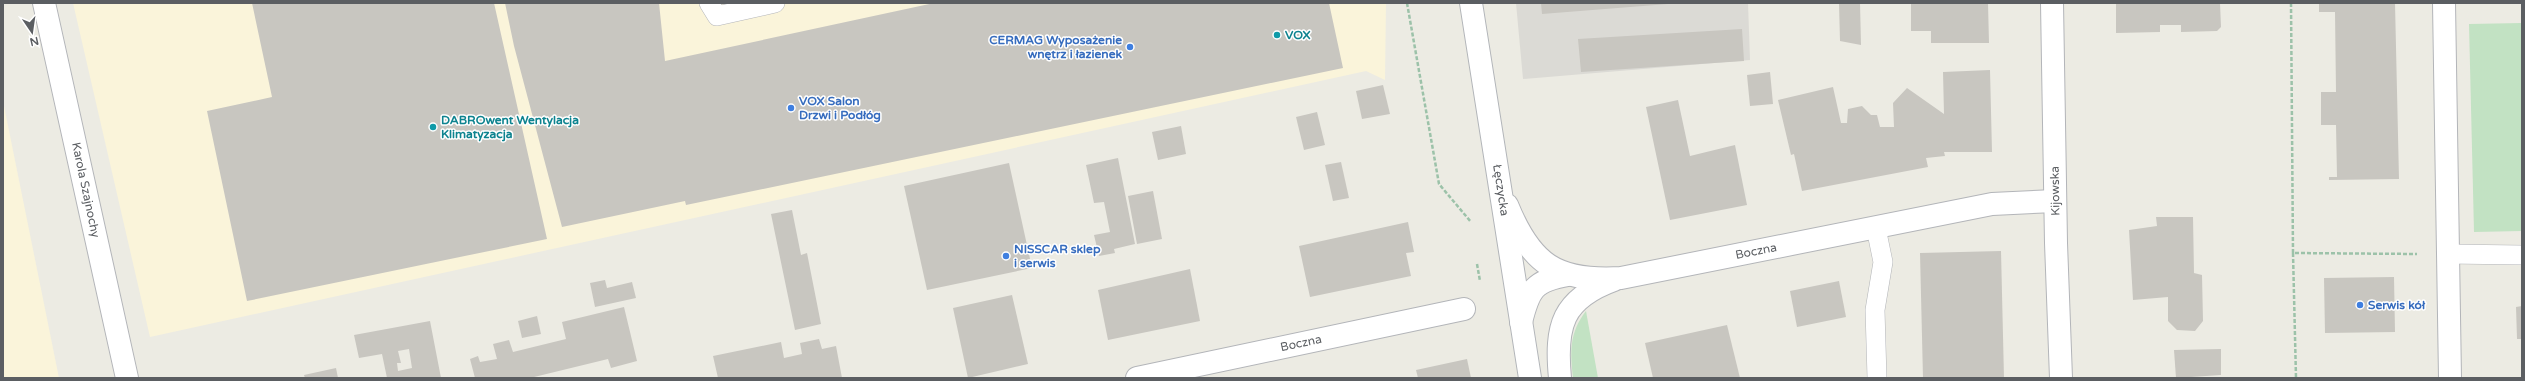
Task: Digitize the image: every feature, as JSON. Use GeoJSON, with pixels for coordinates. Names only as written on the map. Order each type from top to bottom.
{"type":"FeatureCollection","features":[{"type":"Feature","properties":{"kind":"street","name":"Karola Szajnochy"},"geometry":{"type":"LineString","coordinates":[[44,3],[127,378]]}},
{"type":"Feature","properties":{"kind":"street","name":"Łęczycka"},"geometry":{"type":"LineString","coordinates":[[1471,3],[1530,378]]}},
{"type":"Feature","properties":{"kind":"street","name":"Kijowska"},"geometry":{"type":"LineString","coordinates":[[2052,3],[2055,201],[2062,378]]}},
{"type":"Feature","properties":{"kind":"street"},"geometry":{"type":"LineString","coordinates":[[2444,3],[2450,378]]}},
{"type":"Feature","properties":{"kind":"street","name":"Boczna"},"geometry":{"type":"LineString","coordinates":[[1501,191],[1518,232],[1531,251],[1546,264],[1568,275],[1605,279],[1621,278],[1992,204],[2055,201]]}},
{"type":"Feature","properties":{"kind":"street"},"geometry":{"type":"LineString","coordinates":[[1521,322],[1527,297],[1537,286],[1552,278],[1568,275]]}},
{"type":"Feature","properties":{"kind":"street"},"geometry":{"type":"LineString","coordinates":[[1560,378],[1559,336],[1571,308],[1581,296],[1595,287],[1621,278]]}},
{"type":"Feature","properties":{"kind":"street","name":"Boczna"},"geometry":{"type":"LineString","coordinates":[[1137,378],[1464,309]]}},
{"type":"Feature","properties":{"kind":"lane"},"geometry":{"type":"LineString","coordinates":[[709,3],[717,16],[775,3]]}},
{"type":"Feature","properties":{"kind":"lane"},"geometry":{"type":"LineString","coordinates":[[1876,228],[1883,262],[1875,310],[1877,378]]}},
{"type":"Feature","properties":{"kind":"lane"},"geometry":{"type":"LineString","coordinates":[[2447,254],[2522,255]]}},
{"type":"Feature","properties":{"kind":"path"},"geometry":{"type":"LineString","coordinates":[[1407,3],[1439,184],[1470,219],[1472,227]]}},
{"type":"Feature","properties":{"kind":"path"},"geometry":{"type":"LineString","coordinates":[[2291,3],[2293,253],[2296,378]]}},
{"type":"Feature","properties":{"kind":"path"},"geometry":{"type":"LineString","coordinates":[[2293,253],[2447,254]]}},
{"type":"Feature","properties":{"kind":"path"},"geometry":{"type":"LineString","coordinates":[[1476,258],[1481,289]]}},
{"type":"Feature","properties":{"kind":"shaded area"},"geometry":{"type":"Polygon","coordinates":[[[73,3],[1386,3],[1385,80],[1366,71],[150,337],[73,3]]]}},
{"type":"Feature","properties":{"kind":"shaded area"},"geometry":{"type":"Polygon","coordinates":[[[1516,3],[1748,3],[1750,60],[1523,79],[1516,3]]]}},
{"type":"Feature","properties":{"kind":"shaded area"},"geometry":{"type":"Polygon","coordinates":[[[3,101],[59,378],[3,378],[3,101]]]}},
{"type":"Feature","properties":{"kind":"green space"},"geometry":{"type":"Polygon","coordinates":[[[2522,23],[2522,231],[2474,232],[2469,24],[2522,23]]]}},
{"type":"Feature","properties":{"kind":"green space"},"geometry":{"type":"Polygon","coordinates":[[[1586,311],[1598,378],[1573,378],[1571,360],[1572,343],[1576,327],[1586,311]]]}},
{"type":"Feature","properties":{"kind":"building"},"geometry":{"type":"Polygon","coordinates":[[[252,3],[494,3],[547,239],[247,301],[207,111],[272,97],[252,3]]]}},
{"type":"Feature","properties":{"kind":"building"},"geometry":{"type":"Polygon","coordinates":[[[505,3],[659,3],[665,61],[934,3],[1329,3],[1343,68],[686,205],[685,201],[562,227],[514,46],[505,3]]]}},
{"type":"Feature","properties":{"kind":"building"},"geometry":{"type":"Polygon","coordinates":[[[1541,3],[1668,3],[1668,4],[1542,14],[1541,3]]]}},
{"type":"Feature","properties":{"kind":"building"},"geometry":{"type":"Polygon","coordinates":[[[1839,3],[1860,3],[1861,45],[1840,41],[1839,3]]]}},
{"type":"Feature","properties":{"kind":"building"},"geometry":{"type":"Polygon","coordinates":[[[1911,3],[1988,3],[1989,43],[1931,43],[1931,31],[1911,31],[1911,3]]]}},
{"type":"Feature","properties":{"kind":"building"},"geometry":{"type":"Polygon","coordinates":[[[2116,3],[2220,3],[2221,27],[2217,31],[2181,32],[2181,25],[2160,25],[2160,32],[2116,33],[2116,3]]]}},
{"type":"Feature","properties":{"kind":"building"},"geometry":{"type":"Polygon","coordinates":[[[2319,3],[2395,3],[2399,179],[2329,180],[2329,177],[2337,177],[2336,125],[2321,125],[2321,92],[2336,92],[2335,12],[2319,12],[2319,3]]]}},
{"type":"Feature","properties":{"kind":"building"},"geometry":{"type":"Polygon","coordinates":[[[1742,29],[1744,61],[1581,72],[1578,39],[1742,29]]]}},
{"type":"Feature","properties":{"kind":"building"},"geometry":{"type":"Polygon","coordinates":[[[1990,70],[1992,152],[1944,152],[1945,156],[1926,158],[1928,167],[1802,191],[1794,154],[1791,155],[1778,100],[1833,87],[1841,123],[1847,123],[1848,109],[1862,106],[1871,115],[1877,115],[1880,127],[1894,127],[1893,103],[1907,88],[1944,114],[1943,72],[1990,70]]]}},
{"type":"Feature","properties":{"kind":"building"},"geometry":{"type":"Polygon","coordinates":[[[1770,72],[1773,104],[1750,106],[1747,75],[1770,72]]]}},
{"type":"Feature","properties":{"kind":"building"},"geometry":{"type":"Polygon","coordinates":[[[1383,85],[1390,114],[1362,119],[1356,91],[1383,85]]]}},
{"type":"Feature","properties":{"kind":"building"},"geometry":{"type":"Polygon","coordinates":[[[1678,100],[1690,156],[1735,145],[1747,205],[1670,220],[1646,107],[1678,100]]]}},
{"type":"Feature","properties":{"kind":"building"},"geometry":{"type":"Polygon","coordinates":[[[1317,112],[1325,145],[1304,150],[1296,117],[1317,112]]]}},
{"type":"Feature","properties":{"kind":"building"},"geometry":{"type":"Polygon","coordinates":[[[1181,126],[1186,154],[1158,160],[1152,132],[1181,126]]]}},
{"type":"Feature","properties":{"kind":"building"},"geometry":{"type":"Polygon","coordinates":[[[1118,158],[1135,244],[1114,249],[1115,253],[1099,256],[1094,235],[1110,232],[1104,202],[1094,203],[1086,165],[1118,158]]]}},
{"type":"Feature","properties":{"kind":"building"},"geometry":{"type":"Polygon","coordinates":[[[1341,162],[1349,198],[1333,201],[1325,165],[1341,162]]]}},
{"type":"Feature","properties":{"kind":"building"},"geometry":{"type":"Polygon","coordinates":[[[1009,163],[1032,268],[927,290],[904,186],[1009,163]]]}},
{"type":"Feature","properties":{"kind":"building"},"geometry":{"type":"Polygon","coordinates":[[[1153,191],[1162,239],[1137,244],[1128,196],[1153,191]]]}},
{"type":"Feature","properties":{"kind":"building"},"geometry":{"type":"Polygon","coordinates":[[[792,210],[801,255],[807,253],[821,324],[795,330],[771,214],[792,210]]]}},
{"type":"Feature","properties":{"kind":"building"},"geometry":{"type":"Polygon","coordinates":[[[2156,217],[2193,217],[2194,273],[2202,275],[2203,321],[2195,331],[2177,330],[2168,321],[2168,297],[2133,300],[2129,230],[2157,226],[2156,217]]]}},
{"type":"Feature","properties":{"kind":"building"},"geometry":{"type":"Polygon","coordinates":[[[1408,222],[1414,252],[1406,253],[1411,276],[1310,297],[1299,246],[1408,222]]]}},
{"type":"Feature","properties":{"kind":"building"},"geometry":{"type":"Polygon","coordinates":[[[2001,251],[2004,378],[1923,378],[1920,253],[2001,251]]]}},
{"type":"Feature","properties":{"kind":"building"},"geometry":{"type":"Polygon","coordinates":[[[1190,269],[1200,321],[1108,340],[1098,290],[1190,269]]]}},
{"type":"Feature","properties":{"kind":"building","name":"Serwis kół"},"geometry":{"type":"Polygon","coordinates":[[[2394,277],[2395,332],[2325,333],[2324,278],[2394,277]]]}},
{"type":"Feature","properties":{"kind":"building"},"geometry":{"type":"Polygon","coordinates":[[[605,280],[607,288],[632,282],[636,298],[595,307],[590,283],[605,280]]]}},
{"type":"Feature","properties":{"kind":"building"},"geometry":{"type":"Polygon","coordinates":[[[1839,281],[1846,317],[1797,327],[1790,291],[1839,281]]]}},
{"type":"Feature","properties":{"kind":"building"},"geometry":{"type":"Polygon","coordinates":[[[1012,295],[1028,364],[968,378],[953,308],[1012,295]]]}},
{"type":"Feature","properties":{"kind":"building"},"geometry":{"type":"Polygon","coordinates":[[[2522,306],[2522,339],[2517,339],[2516,307],[2522,306]]]}},
{"type":"Feature","properties":{"kind":"building"},"geometry":{"type":"Polygon","coordinates":[[[624,307],[637,361],[611,368],[608,359],[530,378],[475,378],[470,359],[478,356],[480,362],[497,359],[493,344],[509,340],[513,352],[566,339],[562,322],[624,307]]]}},
{"type":"Feature","properties":{"kind":"building"},"geometry":{"type":"Polygon","coordinates":[[[537,316],[541,334],[522,338],[518,321],[537,316]]]}},
{"type":"Feature","properties":{"kind":"building"},"geometry":{"type":"Polygon","coordinates":[[[430,321],[441,378],[387,378],[382,354],[359,358],[354,335],[430,321]],[[409,349],[398,351],[401,363],[397,363],[398,371],[412,368],[409,349]]]}},
{"type":"Feature","properties":{"kind":"building"},"geometry":{"type":"Polygon","coordinates":[[[1727,325],[1740,378],[1653,378],[1645,343],[1727,325]]]}},
{"type":"Feature","properties":{"kind":"building"},"geometry":{"type":"Polygon","coordinates":[[[819,339],[822,349],[836,346],[842,378],[718,378],[713,356],[781,342],[784,358],[802,354],[800,343],[819,339]]]}},
{"type":"Feature","properties":{"kind":"building"},"geometry":{"type":"Polygon","coordinates":[[[2221,349],[2221,375],[2176,378],[2174,350],[2221,349]]]}},
{"type":"Feature","properties":{"kind":"building"},"geometry":{"type":"Polygon","coordinates":[[[1467,359],[1471,378],[1418,378],[1416,370],[1467,359]]]}},
{"type":"Feature","properties":{"kind":"building"},"geometry":{"type":"Polygon","coordinates":[[[336,368],[338,378],[305,378],[304,375],[336,368]]]}},
{"type":"Feature","properties":{"kind":"place","name":"VOX"},"geometry":{"type":"Point","coordinates":[1277,35]}},
{"type":"Feature","properties":{"kind":"place","name":"CERMAG Wyposażenie wnętrz i łazienek"},"geometry":{"type":"Point","coordinates":[1130,47]}},
{"type":"Feature","properties":{"kind":"place","name":"VOX Salon Drzwi i Podłóg"},"geometry":{"type":"Point","coordinates":[791,108]}},
{"type":"Feature","properties":{"kind":"place","name":"DABROwent Wentylacja Klimatyzacja"},"geometry":{"type":"Point","coordinates":[433,127]}},
{"type":"Feature","properties":{"kind":"place","name":"NISSCAR sklep i serwis"},"geometry":{"type":"Point","coordinates":[1006,256]}},
{"type":"Feature","properties":{"kind":"place","name":"Serwis kół"},"geometry":{"type":"Point","coordinates":[2360,305]}}]}
